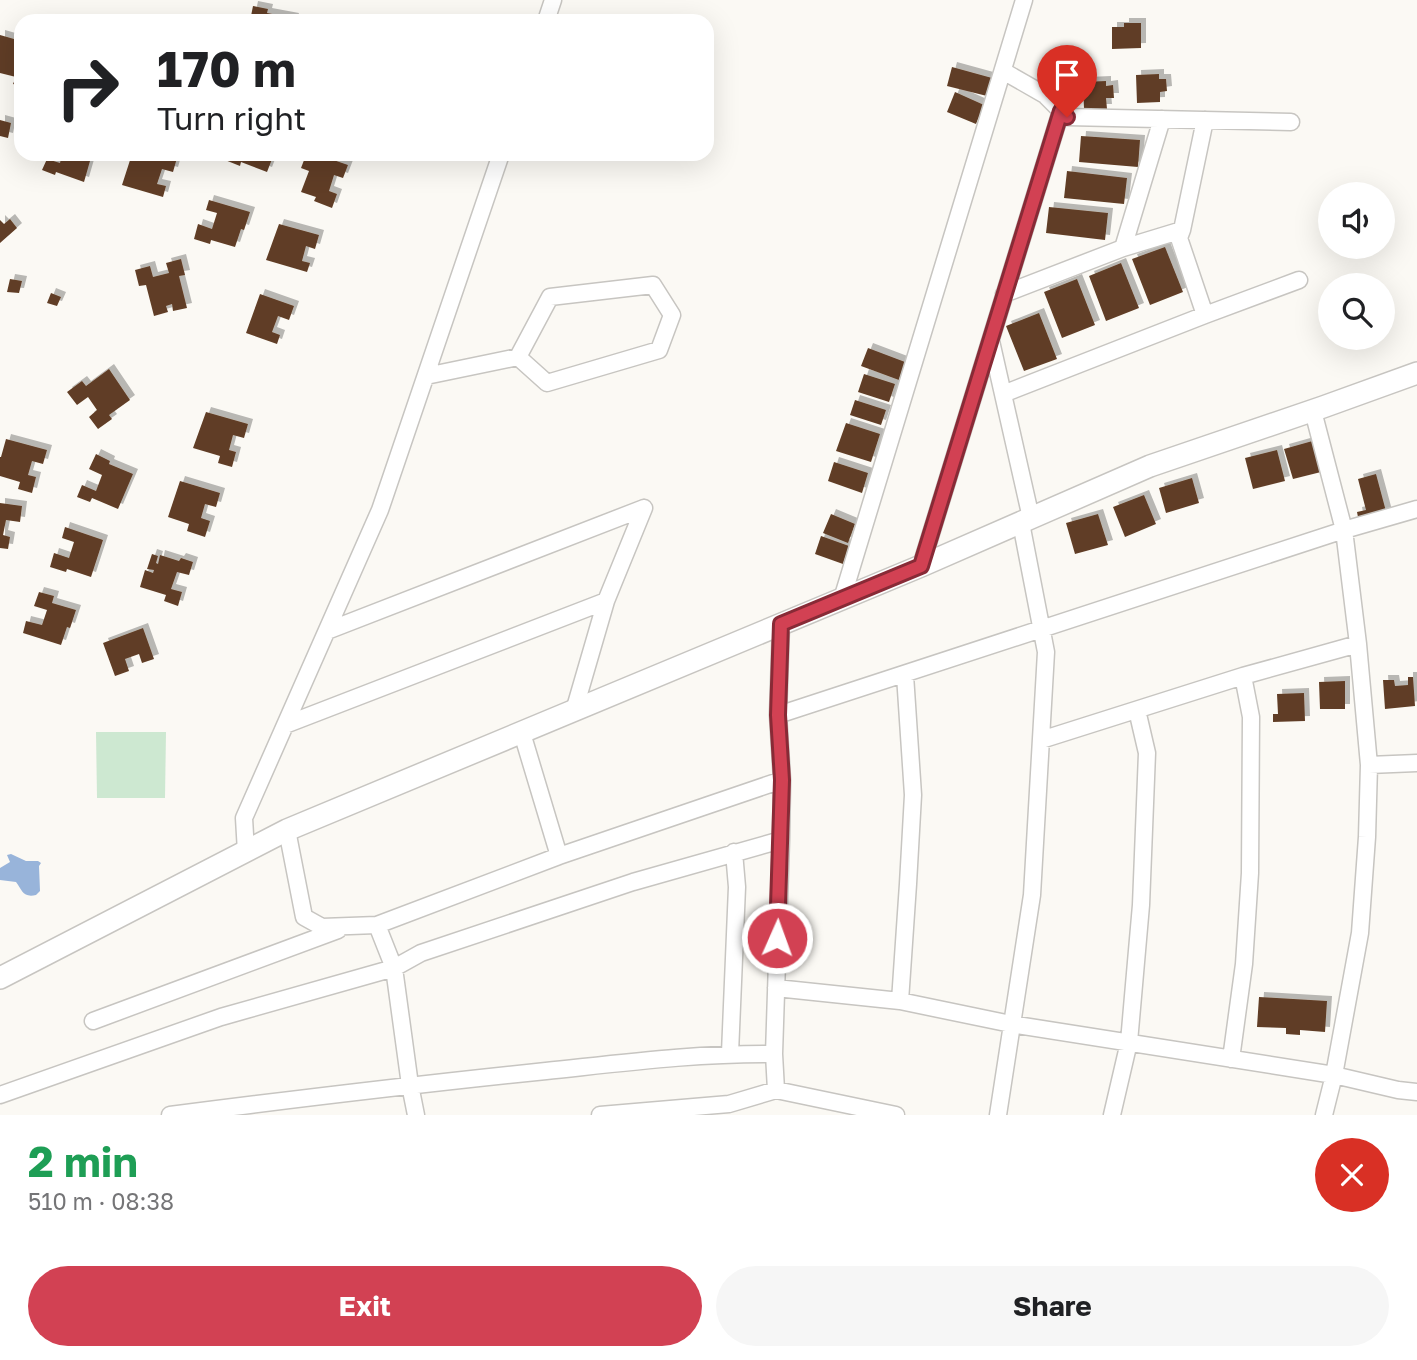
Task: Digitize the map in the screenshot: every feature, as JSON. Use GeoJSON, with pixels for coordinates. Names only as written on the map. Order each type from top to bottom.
{"type":"FeatureCollection","features":[{"type":"Feature","properties":{"kind":"main road"},"geometry":{"type":"LineString","coordinates":[[0,978],[287,831],[921,566],[1150,466],[1417,373]]}},
{"type":"Feature","properties":{"kind":"street"},"geometry":{"type":"LineString","coordinates":[[842,599],[1024,0]]}},
{"type":"Feature","properties":{"kind":"street"},"geometry":{"type":"LineString","coordinates":[[1003,71],[1045,95],[1067,117],[1291,122]]}},
{"type":"Feature","properties":{"kind":"street"},"geometry":{"type":"LineString","coordinates":[[921,566],[1061,111]]}},
{"type":"Feature","properties":{"kind":"street"},"geometry":{"type":"LineString","coordinates":[[1124,248],[1162,119]]}},
{"type":"Feature","properties":{"kind":"street"},"geometry":{"type":"LineString","coordinates":[[1205,120],[1179,238],[1205,315]]}},
{"type":"Feature","properties":{"kind":"street"},"geometry":{"type":"LineString","coordinates":[[246,852],[244,818],[380,510],[499,161]]}},
{"type":"Feature","properties":{"kind":"street"},"geometry":{"type":"LineString","coordinates":[[1004,294],[1124,248],[1182,230]]}},
{"type":"Feature","properties":{"kind":"street"},"geometry":{"type":"LineString","coordinates":[[1003,394],[1299,280]]}},
{"type":"Feature","properties":{"kind":"street"},"geometry":{"type":"LineString","coordinates":[[653,285],[672,315],[659,350],[547,383],[518,357],[550,297],[653,285]]}},
{"type":"Feature","properties":{"kind":"street"},"geometry":{"type":"LineString","coordinates":[[990,339],[1026,520],[1046,652],[1032,895],[998,1115]]}},
{"type":"Feature","properties":{"kind":"street"},"geometry":{"type":"LineString","coordinates":[[426,376],[518,357]]}},
{"type":"Feature","properties":{"kind":"street"},"geometry":{"type":"LineString","coordinates":[[1312,411],[1344,530],[1369,765],[1360,933],[1324,1115]]}},
{"type":"Feature","properties":{"kind":"street"},"geometry":{"type":"LineString","coordinates":[[327,631],[644,508],[606,601],[574,711]]}},
{"type":"Feature","properties":{"kind":"street"},"geometry":{"type":"LineString","coordinates":[[778,715],[1344,530],[1417,509]]}},
{"type":"Feature","properties":{"kind":"street"},"geometry":{"type":"LineString","coordinates":[[285,724],[606,601]]}},
{"type":"Feature","properties":{"kind":"street"},"geometry":{"type":"LineString","coordinates":[[776,1090],[774,1054],[782,780],[778,715],[781,624]]}},
{"type":"Feature","properties":{"kind":"street"},"geometry":{"type":"LineString","coordinates":[[1041,740],[1243,676],[1358,644]]}},
{"type":"Feature","properties":{"kind":"street"},"geometry":{"type":"LineString","coordinates":[[900,1001],[913,795],[905,675]]}},
{"type":"Feature","properties":{"kind":"street"},"geometry":{"type":"LineString","coordinates":[[1231,1059],[1244,964],[1250,873],[1251,717],[1243,676]]}},
{"type":"Feature","properties":{"kind":"street"},"geometry":{"type":"LineString","coordinates":[[1112,1115],[1129,1042],[1141,905],[1147,753],[1137,710]]}},
{"type":"Feature","properties":{"kind":"street"},"geometry":{"type":"LineString","coordinates":[[522,733],[559,856]]}},
{"type":"Feature","properties":{"kind":"street"},"geometry":{"type":"LineString","coordinates":[[1369,765],[1417,763]]}},
{"type":"Feature","properties":{"kind":"street"},"geometry":{"type":"LineString","coordinates":[[287,831],[304,917],[322,927],[377,925],[559,856],[782,780]]}},
{"type":"Feature","properties":{"kind":"street"},"geometry":{"type":"LineString","coordinates":[[0,1095],[221,1017],[394,968],[421,953],[634,882],[781,840]]}},
{"type":"Feature","properties":{"kind":"street"},"geometry":{"type":"LineString","coordinates":[[730,1053],[737,887],[734,852]]}},
{"type":"Feature","properties":{"kind":"street"},"geometry":{"type":"LineString","coordinates":[[377,925],[394,968],[416,1115]]}},
{"type":"Feature","properties":{"kind":"street"},"geometry":{"type":"LineString","coordinates":[[93,1021],[350,926]]}},
{"type":"Feature","properties":{"kind":"street"},"geometry":{"type":"LineString","coordinates":[[776,988],[900,1001],[1011,1024],[1334,1075],[1417,1092]]}},
{"type":"Feature","properties":{"kind":"street"},"geometry":{"type":"LineString","coordinates":[[170,1115],[410,1085],[730,1053],[774,1054]]}},
{"type":"Feature","properties":{"kind":"street"},"geometry":{"type":"LineString","coordinates":[[600,1115],[662,1112],[729,1104],[776,1090],[896,1115]]}},
{"type":"Feature","properties":{"kind":"green space"},"geometry":{"type":"Polygon","coordinates":[[[96,732],[166,732],[165,798],[97,798],[96,732]]]}},
{"type":"Feature","properties":{"kind":"water"},"geometry":{"type":"Polygon","coordinates":[[[11,854],[26,861],[41,863],[40,891],[36,895],[26,894],[16,882],[0,880],[0,868],[10,862],[7,855],[11,854]]]}},
{"type":"Feature","properties":{"kind":"building"},"geometry":{"type":"Polygon","coordinates":[[[253,6],[268,9],[267,13],[272,14],[251,14],[253,6]]]}},
{"type":"Feature","properties":{"kind":"building"},"geometry":{"type":"Polygon","coordinates":[[[1124,23],[1141,23],[1141,48],[1112,49],[1112,27],[1124,27],[1124,23]]]}},
{"type":"Feature","properties":{"kind":"building"},"geometry":{"type":"Polygon","coordinates":[[[0,35],[14,39],[14,76],[0,73],[0,35]]]}},
{"type":"Feature","properties":{"kind":"building"},"geometry":{"type":"Polygon","coordinates":[[[952,67],[992,78],[987,96],[947,86],[952,67]]]}},
{"type":"Feature","properties":{"kind":"building"},"geometry":{"type":"Polygon","coordinates":[[[1159,74],[1159,79],[1166,79],[1167,91],[1160,92],[1160,102],[1137,103],[1136,75],[1159,74]]]}},
{"type":"Feature","properties":{"kind":"building"},"geometry":{"type":"Polygon","coordinates":[[[1106,81],[1106,86],[1113,85],[1114,98],[1106,98],[1107,109],[1084,109],[1083,82],[1106,81]]]}},
{"type":"Feature","properties":{"kind":"building"},"geometry":{"type":"Polygon","coordinates":[[[955,92],[984,105],[976,124],[947,112],[955,92]]]}},
{"type":"Feature","properties":{"kind":"building"},"geometry":{"type":"Polygon","coordinates":[[[0,120],[11,123],[8,138],[0,136],[0,120]]]}},
{"type":"Feature","properties":{"kind":"building"},"geometry":{"type":"Polygon","coordinates":[[[1081,136],[1140,140],[1138,167],[1079,162],[1081,136]]]}},
{"type":"Feature","properties":{"kind":"building"},"geometry":{"type":"Polygon","coordinates":[[[46,161],[90,161],[84,182],[42,170],[46,161]]]}},
{"type":"Feature","properties":{"kind":"building"},"geometry":{"type":"Polygon","coordinates":[[[130,161],[176,161],[173,172],[162,169],[157,184],[166,186],[163,197],[122,185],[130,161]]]}},
{"type":"Feature","properties":{"kind":"building"},"geometry":{"type":"Polygon","coordinates":[[[228,161],[271,161],[267,172],[241,162],[240,166],[228,161]]]}},
{"type":"Feature","properties":{"kind":"building"},"geometry":{"type":"Polygon","coordinates":[[[304,161],[336,161],[348,165],[343,178],[334,175],[329,191],[337,194],[332,208],[314,201],[316,197],[301,192],[309,171],[301,168],[304,161]]]}},
{"type":"Feature","properties":{"kind":"building"},"geometry":{"type":"Polygon","coordinates":[[[1067,171],[1127,178],[1124,204],[1064,198],[1067,171]]]}},
{"type":"Feature","properties":{"kind":"building"},"geometry":{"type":"Polygon","coordinates":[[[209,200],[250,212],[235,247],[211,240],[210,244],[194,239],[198,224],[212,229],[217,213],[206,210],[209,200]]]}},
{"type":"Feature","properties":{"kind":"building"},"geometry":{"type":"Polygon","coordinates":[[[1049,207],[1108,213],[1105,240],[1046,233],[1049,207]]]}},
{"type":"Feature","properties":{"kind":"building"},"geometry":{"type":"Polygon","coordinates":[[[10,219],[17,228],[0,243],[0,220],[4,224],[10,219]]]}},
{"type":"Feature","properties":{"kind":"building"},"geometry":{"type":"Polygon","coordinates":[[[279,224],[319,235],[315,249],[306,246],[302,261],[310,263],[307,272],[266,260],[279,224]]]}},
{"type":"Feature","properties":{"kind":"building"},"geometry":{"type":"Polygon","coordinates":[[[1165,247],[1183,292],[1150,305],[1132,259],[1165,247]]]}},
{"type":"Feature","properties":{"kind":"building"},"geometry":{"type":"Polygon","coordinates":[[[181,259],[185,275],[179,276],[187,308],[173,311],[172,304],[166,306],[168,312],[154,316],[146,285],[139,286],[135,270],[150,266],[153,277],[169,273],[166,263],[181,259]]]}},
{"type":"Feature","properties":{"kind":"building"},"geometry":{"type":"Polygon","coordinates":[[[1121,263],[1139,308],[1106,321],[1089,276],[1121,263]]]}},
{"type":"Feature","properties":{"kind":"building"},"geometry":{"type":"Polygon","coordinates":[[[10,279],[22,281],[19,293],[7,292],[10,279]]]}},
{"type":"Feature","properties":{"kind":"building"},"geometry":{"type":"Polygon","coordinates":[[[1077,279],[1095,325],[1062,338],[1044,292],[1077,279]]]}},
{"type":"Feature","properties":{"kind":"building"},"geometry":{"type":"Polygon","coordinates":[[[51,293],[61,297],[57,306],[47,303],[51,293]]]}},
{"type":"Feature","properties":{"kind":"building"},"geometry":{"type":"Polygon","coordinates":[[[260,294],[294,306],[289,320],[278,316],[272,332],[280,335],[277,344],[246,333],[260,294]]]}},
{"type":"Feature","properties":{"kind":"building"},"geometry":{"type":"Polygon","coordinates":[[[1039,313],[1057,359],[1024,371],[1006,326],[1039,313]]]}},
{"type":"Feature","properties":{"kind":"building"},"geometry":{"type":"Polygon","coordinates":[[[868,348],[905,362],[899,380],[861,366],[868,348]]]}},
{"type":"Feature","properties":{"kind":"building"},"geometry":{"type":"Polygon","coordinates":[[[109,369],[130,400],[109,415],[112,419],[98,429],[89,417],[97,410],[88,397],[77,405],[67,392],[82,381],[86,386],[109,369]]]}},
{"type":"Feature","properties":{"kind":"building"},"geometry":{"type":"Polygon","coordinates":[[[864,374],[895,384],[889,402],[858,392],[864,374]]]}},
{"type":"Feature","properties":{"kind":"building"},"geometry":{"type":"Polygon","coordinates":[[[855,400],[886,410],[881,425],[850,415],[855,400]]]}},
{"type":"Feature","properties":{"kind":"building"},"geometry":{"type":"Polygon","coordinates":[[[206,412],[248,424],[244,438],[233,435],[229,450],[236,452],[232,467],[218,463],[220,456],[193,448],[206,412]]]}},
{"type":"Feature","properties":{"kind":"building"},"geometry":{"type":"Polygon","coordinates":[[[846,423],[880,434],[871,462],[836,451],[846,423]]]}},
{"type":"Feature","properties":{"kind":"building"},"geometry":{"type":"Polygon","coordinates":[[[6,439],[47,450],[43,464],[32,461],[28,475],[36,477],[32,493],[18,489],[20,482],[0,476],[0,457],[6,439]]]}},
{"type":"Feature","properties":{"kind":"building"},"geometry":{"type":"Polygon","coordinates":[[[1316,440],[1325,471],[1293,479],[1284,449],[1316,440]]]}},
{"type":"Feature","properties":{"kind":"building"},"geometry":{"type":"Polygon","coordinates":[[[1277,450],[1285,481],[1253,489],[1245,458],[1277,450]]]}},
{"type":"Feature","properties":{"kind":"building"},"geometry":{"type":"Polygon","coordinates":[[[96,454],[110,461],[109,464],[133,474],[118,509],[92,498],[90,502],[77,497],[82,485],[96,491],[102,475],[89,469],[96,454]]]}},
{"type":"Feature","properties":{"kind":"building"},"geometry":{"type":"Polygon","coordinates":[[[834,462],[868,473],[862,493],[828,481],[834,462]]]}},
{"type":"Feature","properties":{"kind":"building"},"geometry":{"type":"Polygon","coordinates":[[[1376,474],[1387,515],[1359,522],[1357,512],[1366,510],[1358,479],[1376,474]]]}},
{"type":"Feature","properties":{"kind":"building"},"geometry":{"type":"Polygon","coordinates":[[[1192,478],[1199,503],[1166,513],[1159,488],[1192,478]]]}},
{"type":"Feature","properties":{"kind":"building"},"geometry":{"type":"Polygon","coordinates":[[[180,481],[220,493],[216,507],[205,504],[201,518],[210,521],[205,537],[187,531],[189,524],[168,517],[180,481]]]}},
{"type":"Feature","properties":{"kind":"building"},"geometry":{"type":"Polygon","coordinates":[[[1144,495],[1156,524],[1125,537],[1113,507],[1144,495]]]}},
{"type":"Feature","properties":{"kind":"building"},"geometry":{"type":"Polygon","coordinates":[[[0,503],[22,506],[20,522],[6,520],[3,535],[10,537],[8,549],[0,548],[0,503]]]}},
{"type":"Feature","properties":{"kind":"building"},"geometry":{"type":"Polygon","coordinates":[[[831,514],[855,524],[848,543],[823,533],[831,514]]]}},
{"type":"Feature","properties":{"kind":"building"},"geometry":{"type":"Polygon","coordinates":[[[1098,514],[1108,545],[1075,554],[1066,523],[1098,514]]]}},
{"type":"Feature","properties":{"kind":"building"},"geometry":{"type":"Polygon","coordinates":[[[65,527],[103,540],[91,577],[50,567],[54,553],[69,558],[74,542],[62,538],[65,527]]]}},
{"type":"Feature","properties":{"kind":"building"},"geometry":{"type":"Polygon","coordinates":[[[821,536],[849,546],[843,564],[815,554],[821,536]]]}},
{"type":"Feature","properties":{"kind":"building"},"geometry":{"type":"Polygon","coordinates":[[[152,554],[158,556],[158,564],[160,555],[193,562],[189,575],[177,572],[171,589],[182,592],[178,606],[164,601],[166,595],[140,587],[145,570],[153,573],[154,570],[147,569],[152,554]]]}},
{"type":"Feature","properties":{"kind":"building"},"geometry":{"type":"Polygon","coordinates":[[[39,592],[54,596],[52,603],[76,610],[61,645],[23,633],[26,621],[42,625],[47,610],[34,606],[39,592]]]}},
{"type":"Feature","properties":{"kind":"building"},"geometry":{"type":"Polygon","coordinates":[[[143,628],[154,659],[142,663],[139,654],[125,659],[129,671],[115,676],[103,643],[143,628]]]}},
{"type":"Feature","properties":{"kind":"building"},"geometry":{"type":"Polygon","coordinates":[[[1408,677],[1413,677],[1415,706],[1385,709],[1383,680],[1394,680],[1395,686],[1408,685],[1408,677]]]}},
{"type":"Feature","properties":{"kind":"building"},"geometry":{"type":"Polygon","coordinates":[[[1345,681],[1345,709],[1320,709],[1319,682],[1345,681]]]}},
{"type":"Feature","properties":{"kind":"building"},"geometry":{"type":"Polygon","coordinates":[[[1304,693],[1305,721],[1273,722],[1273,714],[1278,714],[1277,694],[1304,693]]]}},
{"type":"Feature","properties":{"kind":"building"},"geometry":{"type":"Polygon","coordinates":[[[1259,997],[1327,1001],[1325,1032],[1300,1030],[1300,1035],[1286,1034],[1286,1028],[1257,1027],[1259,997]]]}},
{"type":"Feature","properties":{"kind":"route"},"geometry":{"type":"LineString","coordinates":[[777,938],[782,780],[778,715],[781,624],[921,566],[1061,111],[1067,117]]}}]}
